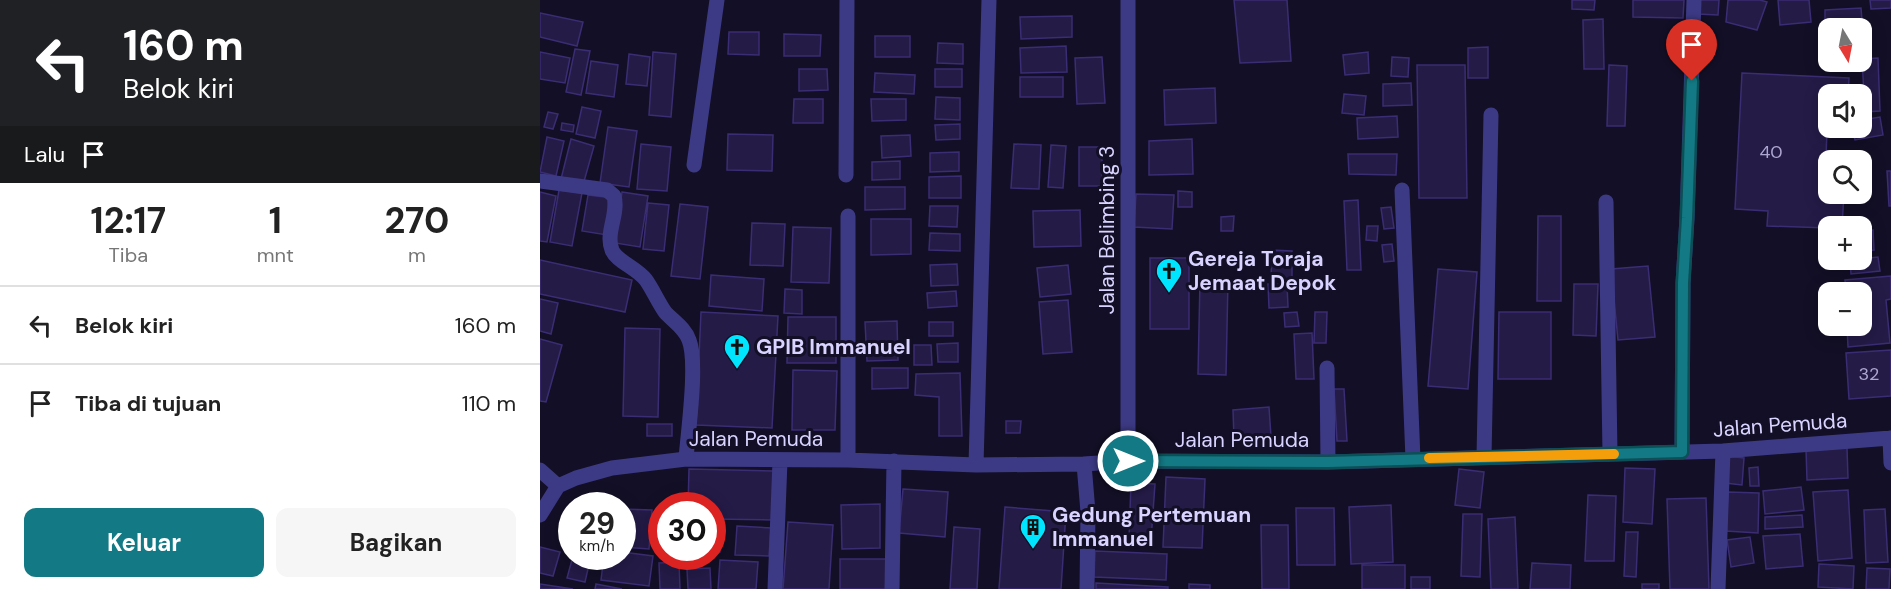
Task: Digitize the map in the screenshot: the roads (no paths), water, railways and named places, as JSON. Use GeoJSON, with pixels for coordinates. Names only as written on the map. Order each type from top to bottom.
{"type":"FeatureCollection","features":[{"type":"Feature","properties":{"kind":"street"},"geometry":{"type":"LineString","coordinates":[[694,165],[717,0]]}},
{"type":"Feature","properties":{"kind":"street"},"geometry":{"type":"LineString","coordinates":[[846,175],[847,0]]}},
{"type":"Feature","properties":{"kind":"street"},"geometry":{"type":"LineString","coordinates":[[976,465],[989,0]]}},
{"type":"Feature","properties":{"kind":"street","name":"Jalan Belimbing 3"},"geometry":{"type":"LineString","coordinates":[[1128,0],[1128,461]]}},
{"type":"Feature","properties":{"kind":"street"},"geometry":{"type":"LineString","coordinates":[[1682,452],[1683,283],[1689,187],[1694,0]]}},
{"type":"Feature","properties":{"kind":"street"},"geometry":{"type":"LineString","coordinates":[[1484,457],[1491,115]]}},
{"type":"Feature","properties":{"kind":"street"},"geometry":{"type":"LineString","coordinates":[[540,181],[607,190],[614,196],[616,206],[610,239],[613,253],[638,271],[664,310],[684,330],[689,340],[692,364],[686,459]]}},
{"type":"Feature","properties":{"kind":"street"},"geometry":{"type":"LineString","coordinates":[[1402,190],[1413,459]]}},
{"type":"Feature","properties":{"kind":"street"},"geometry":{"type":"LineString","coordinates":[[1606,202],[1611,454]]}},
{"type":"Feature","properties":{"kind":"street"},"geometry":{"type":"LineString","coordinates":[[848,216],[848,460]]}},
{"type":"Feature","properties":{"kind":"street"},"geometry":{"type":"LineString","coordinates":[[1327,368],[1328,462]]}},
{"type":"Feature","properties":{"kind":"street"},"geometry":{"type":"LineString","coordinates":[[1891,438],[1891,463]]}},
{"type":"Feature","properties":{"kind":"street","name":"Jalan Pemuda"},"geometry":{"type":"LineString","coordinates":[[558,486],[590,473],[686,459],[848,460],[976,465],[1084,464],[1128,461],[1328,462],[1723,451],[1891,438]]}},
{"type":"Feature","properties":{"kind":"street"},"geometry":{"type":"LineString","coordinates":[[1718,589],[1723,451]]}},
{"type":"Feature","properties":{"kind":"street"},"geometry":{"type":"LineString","coordinates":[[775,589],[780,461]]}},
{"type":"Feature","properties":{"kind":"street"},"geometry":{"type":"LineString","coordinates":[[892,589],[894,462]]}},
{"type":"Feature","properties":{"kind":"street"},"geometry":{"type":"LineString","coordinates":[[1084,464],[1088,512],[1087,589]]}},
{"type":"Feature","properties":{"kind":"street"},"geometry":{"type":"LineString","coordinates":[[540,470],[558,486],[540,515]]}},
{"type":"Feature","properties":{"kind":"place","name":"Gereja Toraja Jemaat Depok"},"geometry":{"type":"Point","coordinates":[1169,294]}},
{"type":"Feature","properties":{"kind":"place","name":"GPIB Immanuel"},"geometry":{"type":"Point","coordinates":[737,370]}},
{"type":"Feature","properties":{"kind":"place","name":"Gedung Pertemuan Immanuel"},"geometry":{"type":"Point","coordinates":[1033,550]}}]}
